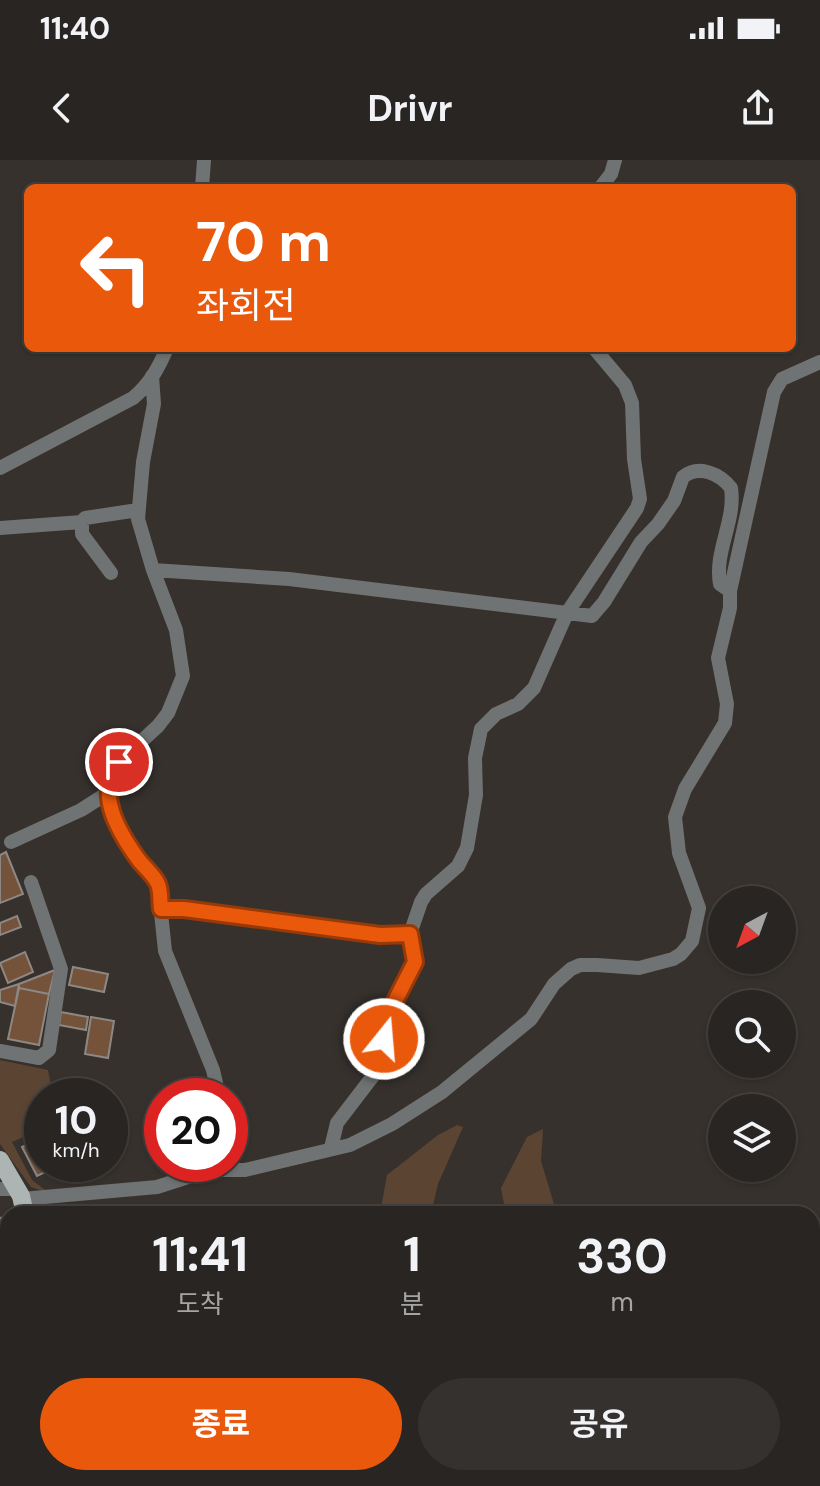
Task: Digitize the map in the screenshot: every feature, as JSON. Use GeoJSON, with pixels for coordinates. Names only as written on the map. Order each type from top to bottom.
{"type":"FeatureCollection","features":[{"type":"Feature","properties":{"kind":"main road"},"geometry":{"type":"LineString","coordinates":[[0,1160],[16,1198]]}},
{"type":"Feature","properties":{"kind":"street"},"geometry":{"type":"LineString","coordinates":[[202,184],[204,160]]}},
{"type":"Feature","properties":{"kind":"street"},"geometry":{"type":"LineString","coordinates":[[603,184],[611,174],[615,160]]}},
{"type":"Feature","properties":{"kind":"street"},"geometry":{"type":"LineString","coordinates":[[0,468],[133,398],[144,389],[165,352]]}},
{"type":"Feature","properties":{"kind":"street"},"geometry":{"type":"LineString","coordinates":[[331,1148],[337,1123],[367,1086],[377,1065],[395,1001],[415,962],[410,934],[426,894],[458,866],[467,848],[476,795],[475,758],[481,729],[496,714],[527,697],[541,674],[567,613],[637,508],[640,499],[629,391],[597,352]]}},
{"type":"Feature","properties":{"kind":"street"},"geometry":{"type":"LineString","coordinates":[[248,1169],[350,1145],[392,1124],[442,1092],[531,1019],[554,984],[571,969],[580,965],[639,968],[673,959],[688,948],[699,908],[679,853],[675,817],[685,789],[725,723],[727,704],[718,658],[774,392],[782,379],[820,362]]}},
{"type":"Feature","properties":{"kind":"street"},"geometry":{"type":"LineString","coordinates":[[152,376],[154,404],[138,510],[153,570],[176,630],[183,676],[168,713],[113,770],[108,780],[108,796],[118,827],[158,884],[165,951],[215,1078]]}},
{"type":"Feature","properties":{"kind":"street"},"geometry":{"type":"LineString","coordinates":[[153,570],[289,579],[592,616],[641,542],[674,501],[683,477],[696,471],[718,476],[731,488],[731,514],[718,564],[720,584],[730,591]]}},
{"type":"Feature","properties":{"kind":"street"},"geometry":{"type":"LineString","coordinates":[[0,528],[82,522],[85,518],[138,510]]}},
{"type":"Feature","properties":{"kind":"street"},"geometry":{"type":"LineString","coordinates":[[82,522],[82,534],[111,573]]}},
{"type":"Feature","properties":{"kind":"street"},"geometry":{"type":"LineString","coordinates":[[11,842],[108,796]]}},
{"type":"Feature","properties":{"kind":"street"},"geometry":{"type":"LineString","coordinates":[[0,1051],[39,1058],[49,1050],[61,969],[31,882]]}},
{"type":"Feature","properties":{"kind":"street"},"geometry":{"type":"LineString","coordinates":[[161,909],[184,909],[380,935],[410,934]]}},
{"type":"Feature","properties":{"kind":"street"},"geometry":{"type":"LineString","coordinates":[[16,1198],[136,1190],[169,1182]]}},
{"type":"Feature","properties":{"kind":"shaded area"},"geometry":{"type":"Polygon","coordinates":[[[0,1060],[48,1070],[50,1078],[24,1078],[24,1137],[12,1142],[24,1165],[24,1177],[0,1144],[0,1060]]]}},
{"type":"Feature","properties":{"kind":"shaded area"},"geometry":{"type":"Polygon","coordinates":[[[457,1125],[463,1127],[438,1184],[433,1206],[381,1206],[387,1175],[438,1135],[457,1125]]]}},
{"type":"Feature","properties":{"kind":"shaded area"},"geometry":{"type":"Polygon","coordinates":[[[543,1129],[541,1161],[555,1206],[504,1206],[501,1188],[527,1137],[543,1129]]]}},
{"type":"Feature","properties":{"kind":"shaded area"},"geometry":{"type":"Polygon","coordinates":[[[27,1182],[35,1182],[49,1193],[31,1187],[27,1182]]]}},
{"type":"Feature","properties":{"kind":"building"},"geometry":{"type":"Polygon","coordinates":[[[6,852],[23,894],[0,903],[0,855],[6,852]]]}},
{"type":"Feature","properties":{"kind":"building"},"geometry":{"type":"Polygon","coordinates":[[[17,916],[21,927],[0,935],[0,923],[17,916]]]}},
{"type":"Feature","properties":{"kind":"building"},"geometry":{"type":"Polygon","coordinates":[[[25,952],[33,972],[8,983],[0,963],[25,952]]]}},
{"type":"Feature","properties":{"kind":"building"},"geometry":{"type":"Polygon","coordinates":[[[73,967],[108,974],[104,992],[69,985],[73,967]]]}},
{"type":"Feature","properties":{"kind":"building"},"geometry":{"type":"Polygon","coordinates":[[[55,970],[49,994],[19,988],[19,984],[55,970]]]}},
{"type":"Feature","properties":{"kind":"building"},"geometry":{"type":"Polygon","coordinates":[[[19,984],[15,1006],[0,1002],[0,990],[19,984]]]}},
{"type":"Feature","properties":{"kind":"building"},"geometry":{"type":"Polygon","coordinates":[[[19,988],[49,994],[39,1045],[8,1039],[19,988]]]}},
{"type":"Feature","properties":{"kind":"building"},"geometry":{"type":"Polygon","coordinates":[[[61,1012],[88,1017],[86,1030],[59,1025],[61,1012]]]}},
{"type":"Feature","properties":{"kind":"building"},"geometry":{"type":"Polygon","coordinates":[[[91,1017],[114,1021],[108,1058],[85,1054],[91,1017]]]}},
{"type":"Feature","properties":{"kind":"route"},"geometry":{"type":"LineString","coordinates":[[119,762],[108,780],[108,802],[118,827],[158,884],[161,909],[184,909],[380,935],[410,934],[415,962],[395,1001],[384,1039]]}}]}
